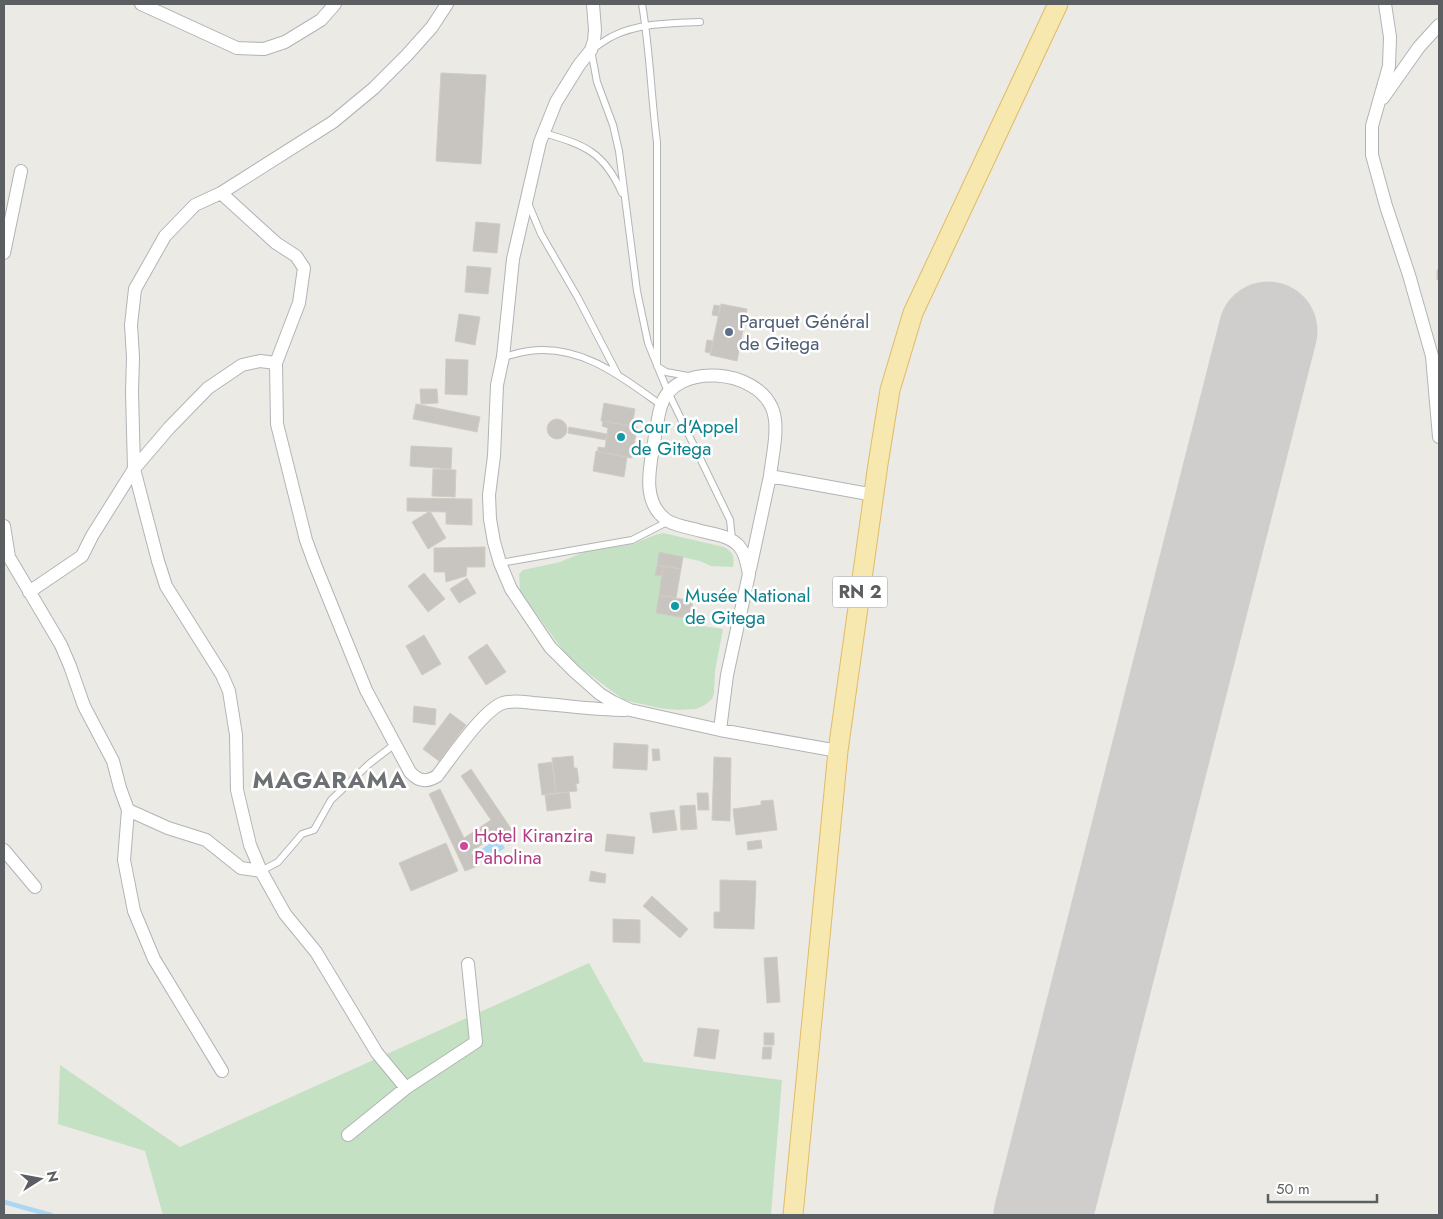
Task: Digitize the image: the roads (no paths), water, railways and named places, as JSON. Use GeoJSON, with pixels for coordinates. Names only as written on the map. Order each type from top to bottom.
{"type":"FeatureCollection","features":[{"type":"Feature","properties":{"kind":"main road","name":"RN 2"},"geometry":{"type":"LineString","coordinates":[[793,1215],[838,751],[890,390],[913,313],[1058,4]]}},
{"type":"Feature","properties":{"kind":"street"},"geometry":{"type":"LineString","coordinates":[[141,4],[237,48],[264,49],[285,42],[321,20],[334,4]]}},
{"type":"Feature","properties":{"kind":"street"},"geometry":{"type":"LineString","coordinates":[[406,1088],[377,1053],[316,952],[285,914],[261,871],[250,845],[237,790],[236,735],[229,691],[222,675],[166,586],[134,469],[131,325],[135,289],[165,236],[195,205],[221,193],[333,122],[374,88],[406,55],[432,27],[447,4]]}},
{"type":"Feature","properties":{"kind":"street"},"geometry":{"type":"LineString","coordinates":[[593,4],[595,30],[591,50],[579,65],[556,102],[540,142],[513,259],[503,357],[497,385],[494,456],[489,495],[491,527],[500,562],[511,589],[550,647],[600,694],[630,710]]}},
{"type":"Feature","properties":{"kind":"street"},"geometry":{"type":"LineString","coordinates":[[1384,4],[1390,37],[1389,66],[1372,126],[1372,155],[1432,356],[1439,438]]}},
{"type":"Feature","properties":{"kind":"street"},"geometry":{"type":"LineString","coordinates":[[1379,102],[1439,25]]}},
{"type":"Feature","properties":{"kind":"street"},"geometry":{"type":"LineString","coordinates":[[4,248],[21,171]]}},
{"type":"Feature","properties":{"kind":"street"},"geometry":{"type":"LineString","coordinates":[[221,193],[276,243],[296,256],[304,268],[299,303],[276,363],[277,424],[306,540],[366,690],[415,778],[423,781],[437,776],[482,720],[494,708],[502,703],[512,701],[603,710],[630,710],[720,730],[838,751]]}},
{"type":"Feature","properties":{"kind":"street"},"geometry":{"type":"LineString","coordinates":[[29,592],[82,556],[92,536],[134,469],[169,428],[208,388],[242,365],[260,361],[276,363]]}},
{"type":"Feature","properties":{"kind":"street"},"geometry":{"type":"LineString","coordinates":[[720,730],[727,675],[749,574],[770,476],[776,423],[773,409],[766,397],[755,386],[743,381],[712,376],[693,377],[680,382],[668,392],[661,406],[649,474],[649,488],[653,502],[669,522],[732,539],[740,547],[746,558],[749,574]]}},
{"type":"Feature","properties":{"kind":"street"},"geometry":{"type":"LineString","coordinates":[[770,476],[874,495]]}},
{"type":"Feature","properties":{"kind":"street"},"geometry":{"type":"LineString","coordinates":[[4,526],[6,558],[29,592],[60,645],[70,666],[84,706],[113,761],[128,810],[124,860],[134,911],[154,960],[222,1071]]}},
{"type":"Feature","properties":{"kind":"street"},"geometry":{"type":"LineString","coordinates":[[128,810],[168,828],[206,840],[241,868],[261,871]]}},
{"type":"Feature","properties":{"kind":"street"},"geometry":{"type":"LineString","coordinates":[[4,850],[36,887]]}},
{"type":"Feature","properties":{"kind":"street"},"geometry":{"type":"LineString","coordinates":[[348,1135],[406,1088],[476,1042],[468,964]]}},
{"type":"Feature","properties":{"kind":"lane"},"geometry":{"type":"LineString","coordinates":[[642,4],[649,47],[652,107],[657,142],[657,366]]}},
{"type":"Feature","properties":{"kind":"lane"},"geometry":{"type":"LineString","coordinates":[[700,22],[646,27],[612,37],[591,50],[597,82],[615,134],[643,323],[668,392],[730,520],[732,539]]}},
{"type":"Feature","properties":{"kind":"lane"},"geometry":{"type":"LineString","coordinates":[[544,133],[568,140],[597,155],[609,169],[625,201]]}},
{"type":"Feature","properties":{"kind":"lane"},"geometry":{"type":"LineString","coordinates":[[527,200],[541,234],[578,298],[618,375]]}},
{"type":"Feature","properties":{"kind":"lane"},"geometry":{"type":"LineString","coordinates":[[503,357],[530,351],[550,350],[569,353],[587,359],[618,375],[661,406]]}},
{"type":"Feature","properties":{"kind":"lane"},"geometry":{"type":"LineString","coordinates":[[657,366],[666,372],[693,377]]}},
{"type":"Feature","properties":{"kind":"lane"},"geometry":{"type":"LineString","coordinates":[[500,562],[623,543],[648,534],[669,522]]}},
{"type":"Feature","properties":{"kind":"lane"},"geometry":{"type":"LineString","coordinates":[[261,871],[278,862],[302,834],[314,830],[331,800],[369,764],[395,744]]}},
{"type":"Feature","properties":{"kind":"water"},"geometry":{"type":"Polygon","coordinates":[[[498,838],[505,848],[482,863],[476,853],[498,838]]]}},
{"type":"Feature","properties":{"kind":"waterway"},"geometry":{"type":"LineString","coordinates":[[4,1202],[51,1215]]}},
{"type":"Feature","properties":{"kind":"place","name":"Parquet Général de Gitega"},"geometry":{"type":"Point","coordinates":[729,332]}},
{"type":"Feature","properties":{"kind":"place","name":"Cour d'Appel de Gitega"},"geometry":{"type":"Point","coordinates":[621,437]}},
{"type":"Feature","properties":{"kind":"place","name":"Musée National de Gitega"},"geometry":{"type":"Point","coordinates":[675,606]}},
{"type":"Feature","properties":{"kind":"place","name":"Hotel Kiranzira Paholina"},"geometry":{"type":"Point","coordinates":[464,846]}},
{"type":"Feature","properties":{"kind":"district","name":"MAGARAMA"},"geometry":{"type":"Point","coordinates":[330,780]}}]}
